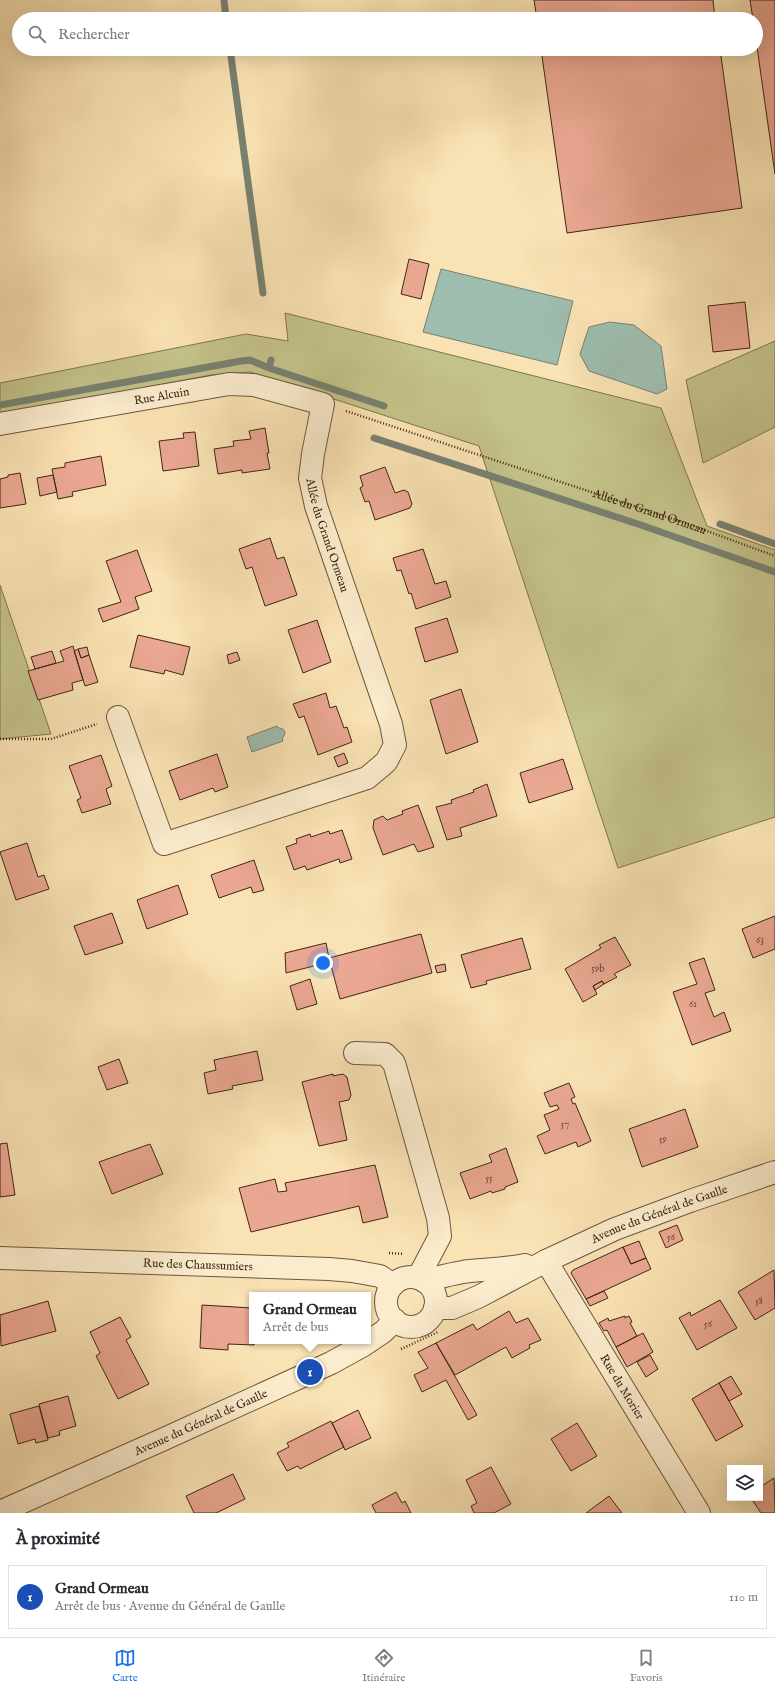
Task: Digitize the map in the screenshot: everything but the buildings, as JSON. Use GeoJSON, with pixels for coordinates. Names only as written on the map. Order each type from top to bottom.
{"type":"FeatureCollection","features":[{"type":"Feature","properties":{"kind":"street","name":"Rue Alcuin"},"geometry":{"type":"LineString","coordinates":[[0,424],[229,384],[254,385],[322,404]]}},
{"type":"Feature","properties":{"kind":"street","name":"Allée du Grand Ormeau"},"geometry":{"type":"LineString","coordinates":[[118,717],[164,844],[367,778],[386,762],[395,745],[391,724],[316,506],[310,478],[322,404]]}},
{"type":"Feature","properties":{"kind":"street"},"geometry":{"type":"LineString","coordinates":[[355,1053],[385,1054],[394,1063],[438,1218],[440,1236],[421,1279],[430,1286],[434,1293],[435,1308],[432,1316],[419,1326],[410,1327],[402,1325],[395,1320],[390,1314],[387,1299],[393,1285]]}},
{"type":"Feature","properties":{"kind":"street","name":"Avenue du Général de Gaulle"},"geometry":{"type":"LineString","coordinates":[[435,1308],[452,1308],[478,1297],[546,1261],[615,1229],[690,1201],[775,1172]]}},
{"type":"Feature","properties":{"kind":"street","name":"Rue des Chaussumiers"},"geometry":{"type":"LineString","coordinates":[[0,1258],[329,1269],[380,1276],[393,1285]]}},
{"type":"Feature","properties":{"kind":"street","name":"Avenue du Général de Gaulle"},"geometry":{"type":"LineString","coordinates":[[393,1285],[405,1278],[421,1279],[471,1271],[506,1269],[546,1261]]}},
{"type":"Feature","properties":{"kind":"street","name":"Rue du Morier"},"geometry":{"type":"LineString","coordinates":[[546,1261],[699,1513]]}},
{"type":"Feature","properties":{"kind":"street","name":"Avenue du Général de Gaulle"},"geometry":{"type":"LineString","coordinates":[[371,1340],[383,1332],[395,1320]]}},
{"type":"Feature","properties":{"kind":"street","name":"Avenue du Général de Gaulle"},"geometry":{"type":"LineString","coordinates":[[0,1512],[157,1443],[331,1363],[365,1344]]}},
{"type":"Feature","properties":{"kind":"path","name":"Allée du Grand Ormeau"},"geometry":{"type":"LineString","coordinates":[[322,404],[685,523],[775,556]]}},
{"type":"Feature","properties":{"kind":"path"},"geometry":{"type":"LineString","coordinates":[[0,739],[51,739],[118,717]]}},
{"type":"Feature","properties":{"kind":"shaded area"},"geometry":{"type":"Polygon","coordinates":[[[441,269],[573,301],[557,365],[423,332],[441,269]]]}},
{"type":"Feature","properties":{"kind":"shaded area"},"geometry":{"type":"Polygon","coordinates":[[[285,313],[661,408],[707,526],[775,550],[775,817],[618,868],[479,446],[250,372],[211,375],[0,415],[0,383],[246,334],[288,341],[285,313]]]}},
{"type":"Feature","properties":{"kind":"shaded area"},"geometry":{"type":"Polygon","coordinates":[[[610,322],[634,325],[661,346],[667,389],[657,394],[589,371],[580,354],[589,327],[610,322]]]}},
{"type":"Feature","properties":{"kind":"shaded area"},"geometry":{"type":"Polygon","coordinates":[[[775,341],[775,427],[703,463],[686,380],[775,341]]]}},
{"type":"Feature","properties":{"kind":"shaded area"},"geometry":{"type":"Polygon","coordinates":[[[0,585],[51,734],[0,739],[0,585]]]}},
{"type":"Feature","properties":{"kind":"shaded area"},"geometry":{"type":"Polygon","coordinates":[[[277,726],[285,732],[282,738],[283,741],[252,752],[247,737],[277,726]]]}},
{"type":"Feature","properties":{"kind":"waterway"},"geometry":{"type":"LineString","coordinates":[[224,0],[225,12]]}},
{"type":"Feature","properties":{"kind":"waterway"},"geometry":{"type":"LineString","coordinates":[[231,56],[263,293]]}},
{"type":"Feature","properties":{"kind":"waterway"},"geometry":{"type":"LineString","coordinates":[[0,405],[241,361],[250,360],[269,368]]}},
{"type":"Feature","properties":{"kind":"waterway"},"geometry":{"type":"LineString","coordinates":[[271,360],[269,368],[384,406]]}},
{"type":"Feature","properties":{"kind":"waterway"},"geometry":{"type":"LineString","coordinates":[[374,438],[638,524],[775,572]]}},
{"type":"Feature","properties":{"kind":"waterway"},"geometry":{"type":"LineString","coordinates":[[720,524],[775,544]]}},
{"type":"Feature","properties":{"kind":"place","name":"Grand Ormeau"},"geometry":{"type":"Point","coordinates":[310,1372]}}]}
